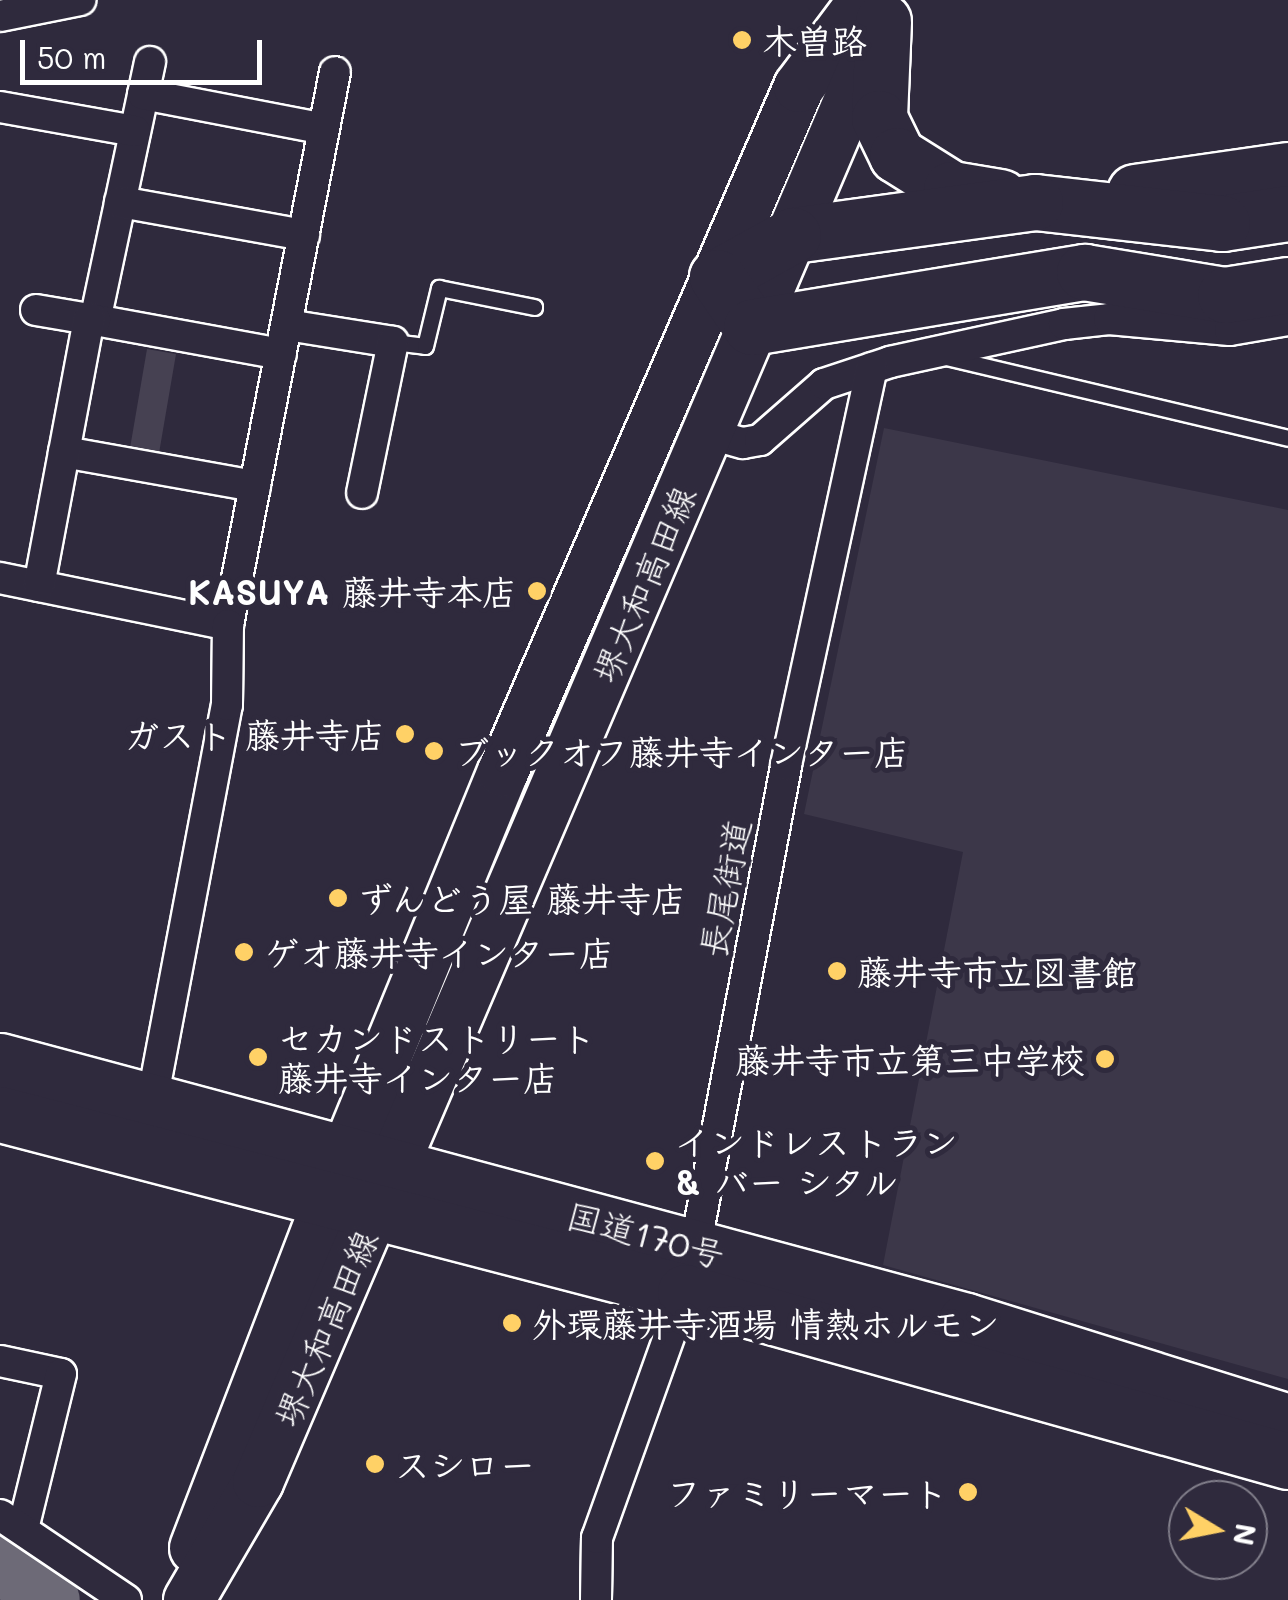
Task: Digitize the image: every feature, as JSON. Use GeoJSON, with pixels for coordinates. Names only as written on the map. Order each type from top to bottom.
{"type":"FeatureCollection","features":[{"type":"Feature","properties":{"kind":"highway"},"geometry":{"type":"LineString","coordinates":[[879,7],[878,118],[897,154],[951,188],[1035,202],[1222,223],[1288,213]]}},
{"type":"Feature","properties":{"kind":"highway"},"geometry":{"type":"LineString","coordinates":[[1288,170],[793,235],[717,277],[751,327],[1084,272],[1152,287],[1225,295],[1288,285]]}},
{"type":"Feature","properties":{"kind":"highway"},"geometry":{"type":"LineString","coordinates":[[1152,287],[1288,260]]}},
{"type":"Feature","properties":{"kind":"highway","name":"国道170号"},"geometry":{"type":"LineString","coordinates":[[0,1061],[152,1101],[361,1183]]}},
{"type":"Feature","properties":{"kind":"highway","name":"国道170号"},"geometry":{"type":"LineString","coordinates":[[0,1114],[361,1183],[690,1270],[1288,1461]]}},
{"type":"Feature","properties":{"kind":"highway","name":"国道170号"},"geometry":{"type":"LineString","coordinates":[[690,1270],[966,1321],[1288,1422]]}},
{"type":"Feature","properties":{"kind":"main road","name":"堺大和高田線"},"geometry":{"type":"LineString","coordinates":[[181,1600],[202,1521],[707,432],[793,235],[879,7]]}},
{"type":"Feature","properties":{"kind":"main road","name":"堺大和高田線"},"geometry":{"type":"LineString","coordinates":[[189,1600],[258,1482],[361,1183],[717,277],[799,87],[879,7]]}},
{"type":"Feature","properties":{"kind":"street"},"geometry":{"type":"LineString","coordinates":[[0,16],[80,0]]}},
{"type":"Feature","properties":{"kind":"street"},"geometry":{"type":"LineString","coordinates":[[39,586],[92,319],[150,62]]}},
{"type":"Feature","properties":{"kind":"street"},"geometry":{"type":"LineString","coordinates":[[152,1101],[227,705],[228,626],[336,72]]}},
{"type":"Feature","properties":{"kind":"street"},"geometry":{"type":"LineString","coordinates":[[143,94],[324,129]]}},
{"type":"Feature","properties":{"kind":"street"},"geometry":{"type":"LineString","coordinates":[[0,107],[135,131]]}},
{"type":"Feature","properties":{"kind":"street"},"geometry":{"type":"LineString","coordinates":[[120,202],[304,235]]}},
{"type":"Feature","properties":{"kind":"street"},"geometry":{"type":"LineString","coordinates":[[36,310],[284,340],[393,342],[362,493]]}},
{"type":"Feature","properties":{"kind":"street"},"geometry":{"type":"LineString","coordinates":[[707,432],[743,443],[760,440],[824,384],[930,353],[1109,319],[1230,330],[1288,320]]}},
{"type":"Feature","properties":{"kind":"street","name":"長尾街道"},"geometry":{"type":"LineString","coordinates":[[596,1600],[597,1538],[690,1270],[786,765],[872,368]]}},
{"type":"Feature","properties":{"kind":"street"},"geometry":{"type":"LineString","coordinates":[[64,452],[255,486]]}},
{"type":"Feature","properties":{"kind":"street"},"geometry":{"type":"LineString","coordinates":[[0,578],[228,626]]}},
{"type":"Feature","properties":{"kind":"street"},"geometry":{"type":"LineString","coordinates":[[0,1360],[61,1374],[11,1522],[126,1600]]}},
{"type":"Feature","properties":{"kind":"lane"},"geometry":{"type":"LineString","coordinates":[[393,342],[425,346],[440,288],[534,307]]}},
{"type":"Feature","properties":{"kind":"lane"},"geometry":{"type":"LineString","coordinates":[[930,353],[1288,438]]}},
{"type":"Feature","properties":{"kind":"shaded area"},"geometry":{"type":"Polygon","coordinates":[[[147,349],[176,354],[158,459],[129,454],[147,349]]]}},
{"type":"Feature","properties":{"kind":"shaded area","name":"藤井寺市立第三中学校"},"geometry":{"type":"Polygon","coordinates":[[[884,428],[1288,510],[1288,1379],[883,1265],[963,852],[804,814],[884,428]]]}},
{"type":"Feature","properties":{"kind":"waterway"},"geometry":{"type":"LineString","coordinates":[[0,1564],[51,1600]]}},
{"type":"Feature","properties":{"kind":"place","name":"木曽路"},"geometry":{"type":"Point","coordinates":[742,40]}},
{"type":"Feature","properties":{"kind":"place","name":"KASUYA 藤井寺本店"},"geometry":{"type":"Point","coordinates":[537,591]}},
{"type":"Feature","properties":{"kind":"place","name":"ガスト 藤井寺店"},"geometry":{"type":"Point","coordinates":[405,734]}},
{"type":"Feature","properties":{"kind":"place","name":"ブックオフ藤井寺インター店"},"geometry":{"type":"Point","coordinates":[434,751]}},
{"type":"Feature","properties":{"kind":"place","name":"ずんどう屋 藤井寺店"},"geometry":{"type":"Point","coordinates":[338,898]}},
{"type":"Feature","properties":{"kind":"place","name":"ゲオ藤井寺インター店"},"geometry":{"type":"Point","coordinates":[244,952]}},
{"type":"Feature","properties":{"kind":"place","name":"藤井寺市立図書館"},"geometry":{"type":"Point","coordinates":[837,971]}},
{"type":"Feature","properties":{"kind":"place","name":"セカンドストリート 藤井寺インター店"},"geometry":{"type":"Point","coordinates":[258,1057]}},
{"type":"Feature","properties":{"kind":"place","name":"藤井寺市立第三中学校"},"geometry":{"type":"Point","coordinates":[1105,1059]}},
{"type":"Feature","properties":{"kind":"place","name":"インドレストラン & バー シタル"},"geometry":{"type":"Point","coordinates":[655,1161]}},
{"type":"Feature","properties":{"kind":"place","name":"外環藤井寺酒場 情熱ホルモン"},"geometry":{"type":"Point","coordinates":[512,1323]}},
{"type":"Feature","properties":{"kind":"place","name":"スシロー"},"geometry":{"type":"Point","coordinates":[375,1464]}},
{"type":"Feature","properties":{"kind":"place","name":"ファミリーマート"},"geometry":{"type":"Point","coordinates":[968,1492]}}]}
